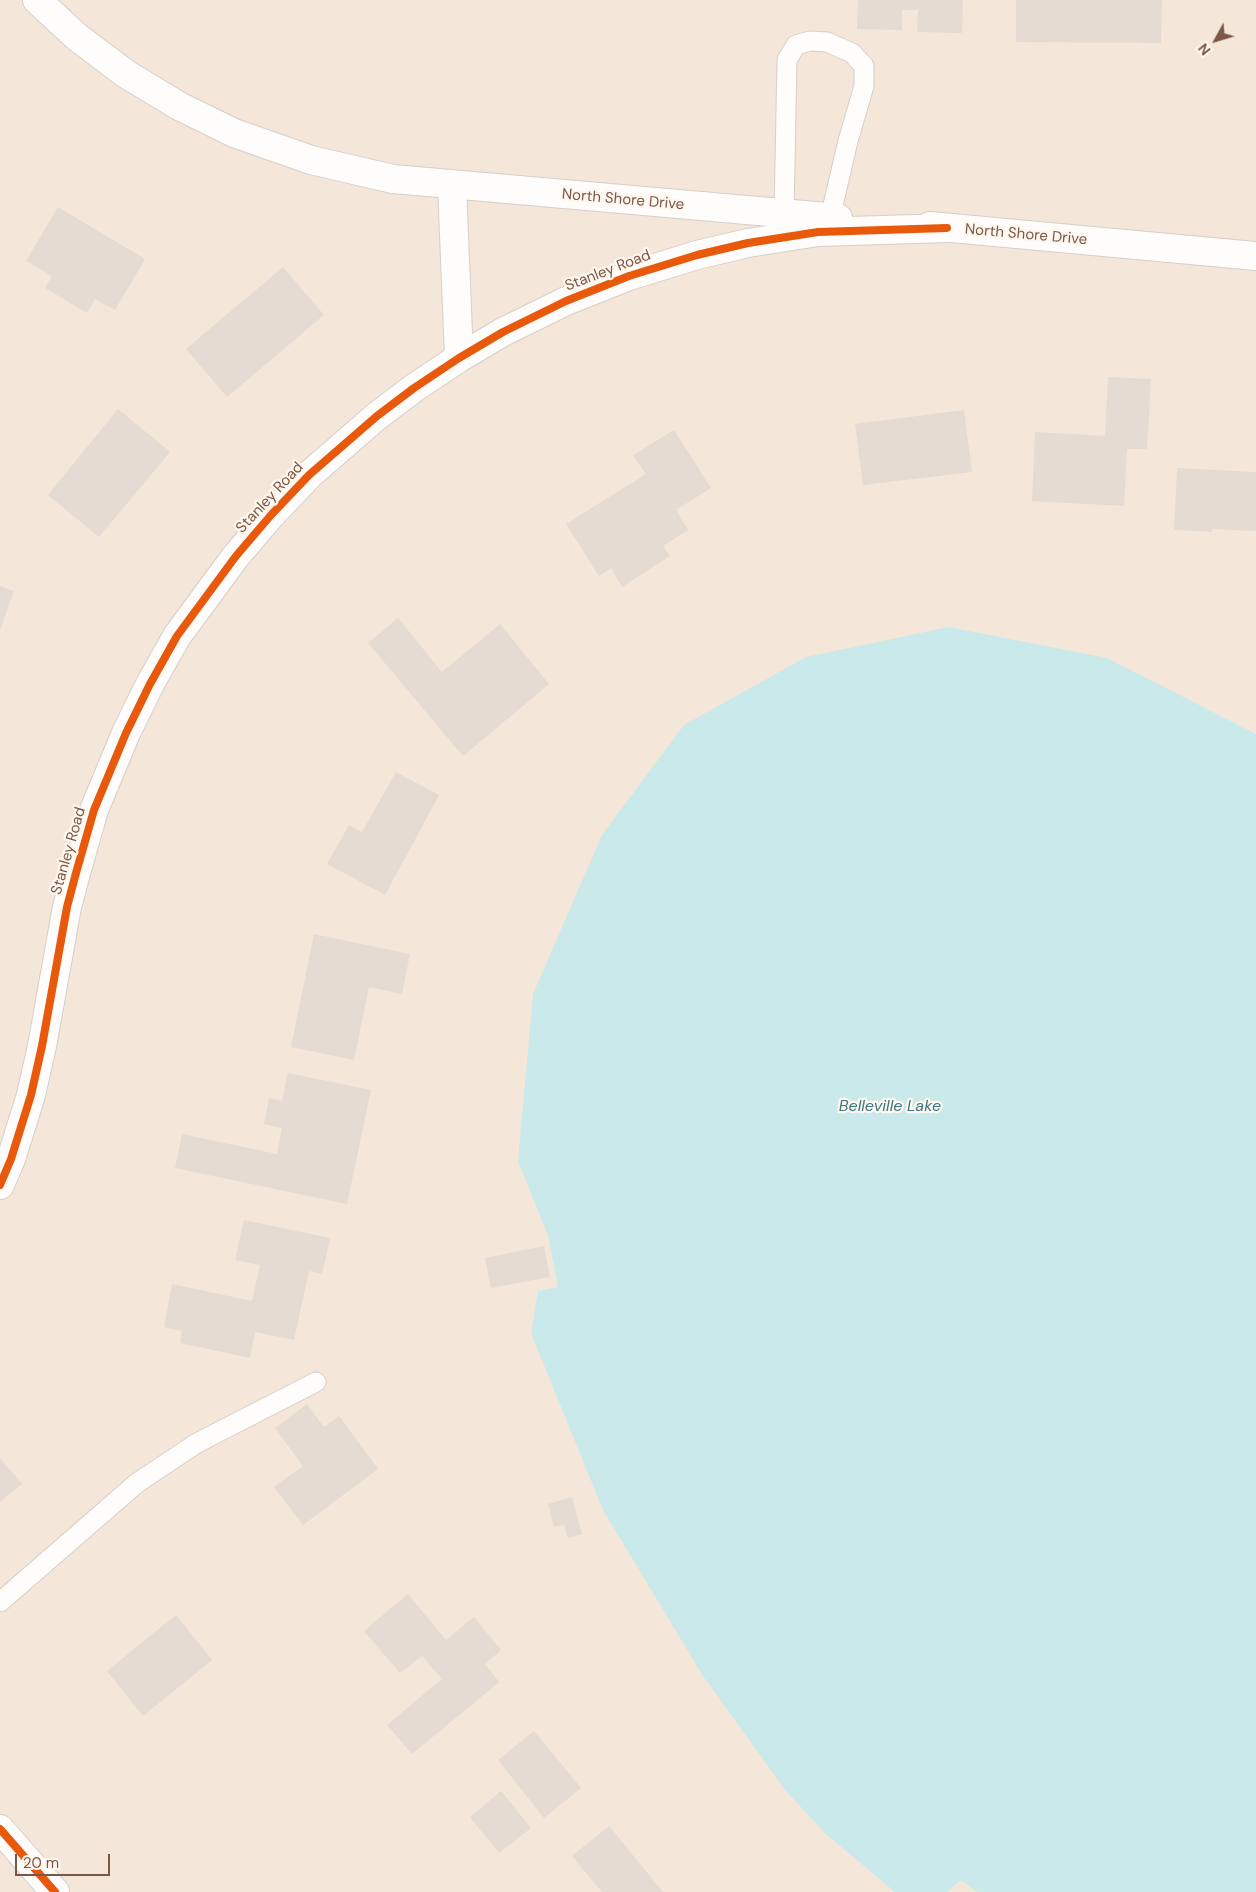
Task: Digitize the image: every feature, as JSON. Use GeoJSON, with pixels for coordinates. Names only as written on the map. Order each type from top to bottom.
{"type":"FeatureCollection","features":[{"type":"Feature","properties":{"kind":"street","name":"North Shore Drive"},"geometry":{"type":"LineString","coordinates":[[37,0],[77,37],[126,74],[179,106],[234,133],[311,160],[393,179],[1256,256]]}},
{"type":"Feature","properties":{"kind":"street"},"geometry":{"type":"LineString","coordinates":[[452,185],[459,358]]}},
{"type":"Feature","properties":{"kind":"street","name":"Stanley Road"},"geometry":{"type":"LineString","coordinates":[[0,1185],[11,1159],[31,1095],[42,1046],[67,907],[94,810],[126,734],[150,684],[178,636],[230,563],[277,508],[309,475],[377,416],[459,358],[503,332],[566,301],[629,276],[697,255],[748,243],[818,232],[947,228]]}},
{"type":"Feature","properties":{"kind":"street"},"geometry":{"type":"LineString","coordinates":[[0,1829],[55,1892]]}},
{"type":"Feature","properties":{"kind":"lane"},"geometry":{"type":"LineString","coordinates":[[784,214],[787,60],[796,45],[810,41],[827,42],[852,54],[864,66],[864,86],[848,141],[830,218]]}},
{"type":"Feature","properties":{"kind":"lane"},"geometry":{"type":"LineString","coordinates":[[0,1602],[137,1483],[197,1443],[316,1382]]}},
{"type":"Feature","properties":{"kind":"shaded area"},"geometry":{"type":"Polygon","coordinates":[[[0,0],[1256,0],[1256,862],[1158,1892],[0,1892],[0,0]]]}},
{"type":"Feature","properties":{"kind":"water","name":"Belleville Lake"},"geometry":{"type":"Polygon","coordinates":[[[949,627],[1107,658],[1256,734],[1256,1892],[977,1892],[961,1880],[947,1892],[895,1892],[826,1834],[786,1791],[703,1676],[603,1510],[531,1333],[538,1291],[558,1287],[548,1235],[518,1161],[533,994],[602,835],[684,725],[806,657],[949,627]]]}},
{"type":"Feature","properties":{"kind":"building"},"geometry":{"type":"Polygon","coordinates":[[[858,0],[963,0],[962,33],[917,32],[918,10],[902,10],[902,30],[857,29],[858,0]]]}},
{"type":"Feature","properties":{"kind":"building"},"geometry":{"type":"Polygon","coordinates":[[[1016,0],[1162,0],[1161,43],[1016,42],[1016,0]]]}},
{"type":"Feature","properties":{"kind":"building"},"geometry":{"type":"Polygon","coordinates":[[[58,207],[145,259],[115,310],[95,299],[87,313],[45,288],[52,276],[26,261],[58,207]]]}},
{"type":"Feature","properties":{"kind":"building"},"geometry":{"type":"Polygon","coordinates":[[[283,267],[324,315],[227,397],[186,349],[283,267]]]}},
{"type":"Feature","properties":{"kind":"building"},"geometry":{"type":"Polygon","coordinates":[[[1108,377],[1151,379],[1147,449],[1127,449],[1124,506],[1032,501],[1035,432],[1105,436],[1108,377]]]}},
{"type":"Feature","properties":{"kind":"building"},"geometry":{"type":"Polygon","coordinates":[[[118,409],[170,452],[99,537],[48,495],[118,409]]]}},
{"type":"Feature","properties":{"kind":"building"},"geometry":{"type":"Polygon","coordinates":[[[964,410],[972,472],[863,485],[855,424],[964,410]]]}},
{"type":"Feature","properties":{"kind":"building"},"geometry":{"type":"Polygon","coordinates":[[[674,430],[711,488],[676,510],[688,530],[663,546],[670,556],[622,587],[611,568],[599,576],[566,524],[646,474],[633,455],[674,430]]]}},
{"type":"Feature","properties":{"kind":"building"},"geometry":{"type":"Polygon","coordinates":[[[1177,468],[1256,472],[1256,531],[1212,529],[1212,532],[1174,530],[1177,468]]]}},
{"type":"Feature","properties":{"kind":"building"},"geometry":{"type":"Polygon","coordinates":[[[0,586],[14,591],[0,630],[0,586]]]}},
{"type":"Feature","properties":{"kind":"building"},"geometry":{"type":"Polygon","coordinates":[[[398,618],[442,672],[500,624],[549,684],[463,756],[368,643],[398,618]]]}},
{"type":"Feature","properties":{"kind":"building"},"geometry":{"type":"Polygon","coordinates":[[[396,772],[439,795],[385,895],[327,864],[349,825],[362,832],[396,772]]]}},
{"type":"Feature","properties":{"kind":"building"},"geometry":{"type":"Polygon","coordinates":[[[314,934],[410,954],[402,994],[369,987],[354,1060],[291,1047],[314,934]]]}},
{"type":"Feature","properties":{"kind":"building"},"geometry":{"type":"Polygon","coordinates":[[[288,1073],[371,1090],[347,1204],[175,1168],[182,1134],[277,1154],[282,1128],[264,1124],[269,1098],[282,1101],[288,1073]]]}},
{"type":"Feature","properties":{"kind":"building"},"geometry":{"type":"Polygon","coordinates":[[[244,1220],[330,1238],[322,1274],[309,1271],[294,1340],[255,1332],[250,1358],[180,1343],[182,1331],[164,1327],[172,1284],[252,1301],[260,1265],[235,1260],[244,1220]]]}},
{"type":"Feature","properties":{"kind":"building"},"geometry":{"type":"Polygon","coordinates":[[[544,1246],[550,1277],[491,1288],[485,1258],[544,1246]]]}},
{"type":"Feature","properties":{"kind":"building"},"geometry":{"type":"Polygon","coordinates":[[[307,1404],[324,1427],[339,1416],[378,1469],[303,1525],[274,1487],[303,1466],[275,1428],[307,1404]]]}},
{"type":"Feature","properties":{"kind":"building"},"geometry":{"type":"Polygon","coordinates":[[[0,1458],[22,1484],[0,1502],[0,1458]]]}},
{"type":"Feature","properties":{"kind":"building"},"geometry":{"type":"Polygon","coordinates":[[[572,1497],[582,1534],[568,1538],[564,1525],[554,1527],[548,1504],[572,1497]]]}},
{"type":"Feature","properties":{"kind":"building"},"geometry":{"type":"Polygon","coordinates":[[[408,1594],[446,1640],[474,1617],[501,1650],[485,1664],[499,1682],[412,1754],[387,1725],[442,1679],[422,1656],[400,1673],[364,1631],[408,1594]]]}},
{"type":"Feature","properties":{"kind":"building"},"geometry":{"type":"Polygon","coordinates":[[[176,1615],[212,1660],[143,1716],[107,1671],[176,1615]]]}},
{"type":"Feature","properties":{"kind":"building"},"geometry":{"type":"Polygon","coordinates":[[[534,1731],[581,1788],[544,1818],[498,1760],[534,1731]]]}},
{"type":"Feature","properties":{"kind":"building"},"geometry":{"type":"Polygon","coordinates":[[[501,1791],[531,1828],[499,1853],[470,1817],[501,1791]]]}},
{"type":"Feature","properties":{"kind":"building"},"geometry":{"type":"Polygon","coordinates":[[[609,1826],[663,1892],[602,1892],[572,1856],[609,1826]]]}},
{"type":"Feature","properties":{"kind":"cycle path"},"geometry":{"type":"LineString","coordinates":[[0,1185],[11,1159],[31,1095],[42,1046],[67,907],[76,873],[94,810],[126,733],[150,684],[177,636],[236,556],[309,475],[377,416],[459,358],[503,332],[566,301],[629,276],[697,255],[748,243],[818,232],[947,228]]}},
{"type":"Feature","properties":{"kind":"cycle path"},"geometry":{"type":"LineString","coordinates":[[0,1829],[55,1892]]}}]}
